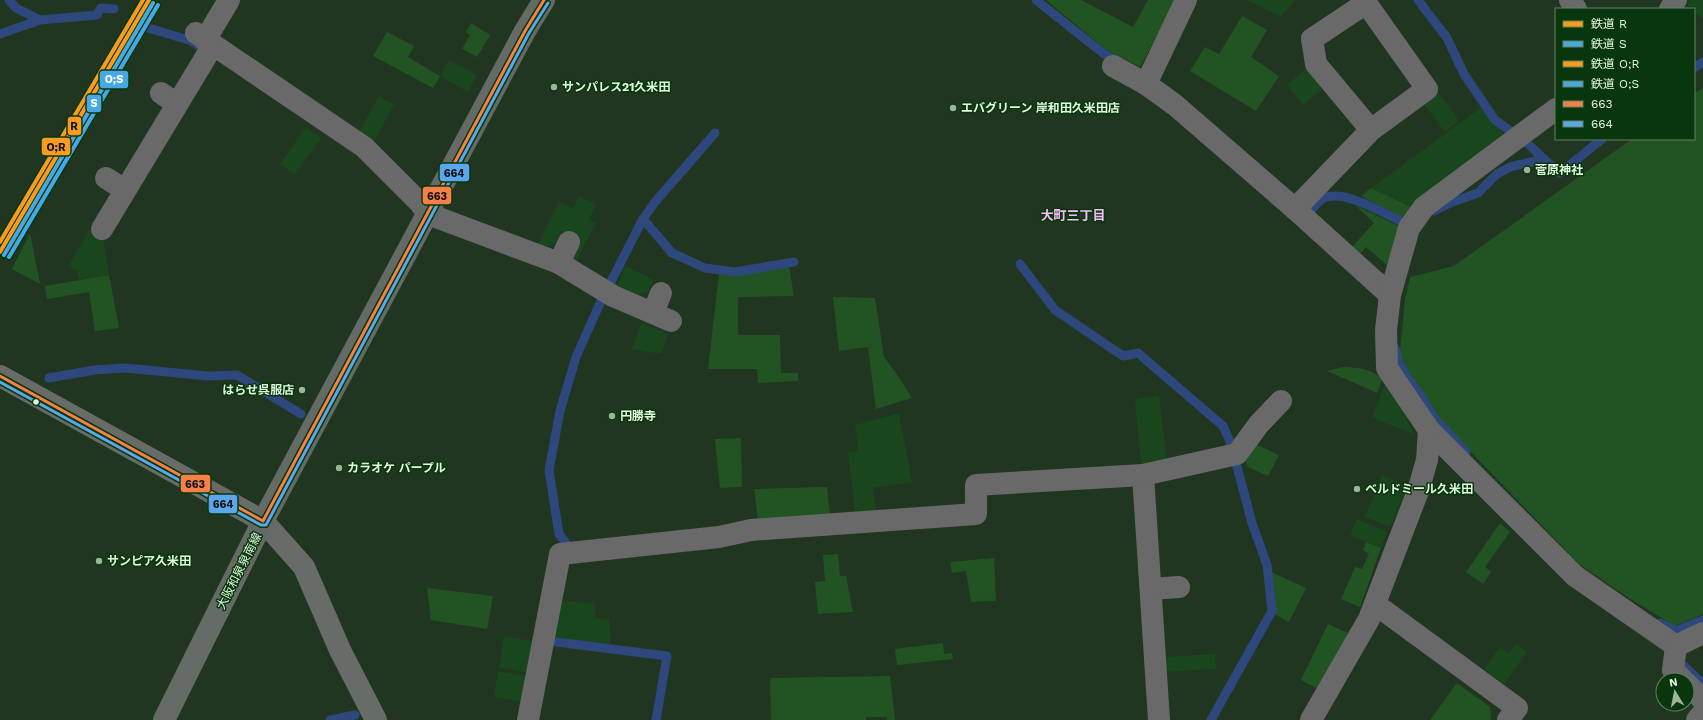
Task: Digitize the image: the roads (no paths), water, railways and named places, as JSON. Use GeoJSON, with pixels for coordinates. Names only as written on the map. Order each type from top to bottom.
{"type":"FeatureCollection","features":[{"type":"Feature","properties":{"kind":"main road","name":"大阪和泉泉南線"},"geometry":{"type":"LineString","coordinates":[[164,720],[264,521],[525,31],[544,0]]}},
{"type":"Feature","properties":{"kind":"main road"},"geometry":{"type":"LineString","coordinates":[[0,376],[264,521],[304,567],[340,650],[376,720]]}},
{"type":"Feature","properties":{"kind":"street"},"geometry":{"type":"LineString","coordinates":[[102,228],[125,190],[169,98],[229,0]]}},
{"type":"Feature","properties":{"kind":"street"},"geometry":{"type":"LineString","coordinates":[[1146,84],[1186,0]]}},
{"type":"Feature","properties":{"kind":"street"},"geometry":{"type":"LineString","coordinates":[[1295,209],[1371,130],[1427,89],[1366,3],[1312,40],[1316,64],[1371,130]]}},
{"type":"Feature","properties":{"kind":"street"},"geometry":{"type":"LineString","coordinates":[[205,39],[364,147],[419,202],[428,214],[559,263],[613,296],[662,309]]}},
{"type":"Feature","properties":{"kind":"street"},"geometry":{"type":"LineString","coordinates":[[1113,66],[1146,84],[1175,105],[1295,209],[1390,295]]}},
{"type":"Feature","properties":{"kind":"street"},"geometry":{"type":"LineString","coordinates":[[1555,110],[1424,207],[1409,228],[1390,295],[1386,330],[1387,368],[1429,430],[1575,576],[1676,646]]}},
{"type":"Feature","properties":{"kind":"street"},"geometry":{"type":"LineString","coordinates":[[106,178],[125,190]]}},
{"type":"Feature","properties":{"kind":"street"},"geometry":{"type":"LineString","coordinates":[[559,263],[569,242]]}},
{"type":"Feature","properties":{"kind":"street"},"geometry":{"type":"LineString","coordinates":[[528,720],[560,554],[719,537],[751,530],[976,514],[976,485],[1143,475],[1237,454],[1259,424],[1281,401]]}},
{"type":"Feature","properties":{"kind":"street"},"geometry":{"type":"LineString","coordinates":[[1311,720],[1369,619],[1418,491],[1427,460],[1429,430]]}},
{"type":"Feature","properties":{"kind":"street"},"geometry":{"type":"LineString","coordinates":[[1143,475],[1159,720]]}},
{"type":"Feature","properties":{"kind":"street"},"geometry":{"type":"LineString","coordinates":[[1151,588],[1179,587]]}},
{"type":"Feature","properties":{"kind":"street"},"geometry":{"type":"LineString","coordinates":[[1375,604],[1517,708],[1508,720]]}},
{"type":"Feature","properties":{"kind":"street"},"geometry":{"type":"LineString","coordinates":[[1676,646],[1703,633]]}},
{"type":"Feature","properties":{"kind":"street"},"geometry":{"type":"LineString","coordinates":[[1675,672],[1673,670],[1676,646]]}},
{"type":"Feature","properties":{"kind":"street"},"geometry":{"type":"LineString","coordinates":[[1695,692],[1703,700]]}},
{"type":"Feature","properties":{"kind":"street"},"geometry":{"type":"LineString","coordinates":[[1697,720],[1703,712]]}},
{"type":"Feature","properties":{"kind":"waterway"},"geometry":{"type":"LineString","coordinates":[[9,0],[16,8],[40,20]]}},
{"type":"Feature","properties":{"kind":"waterway"},"geometry":{"type":"LineString","coordinates":[[1036,0],[1104,54],[1119,61]]}},
{"type":"Feature","properties":{"kind":"waterway"},"geometry":{"type":"LineString","coordinates":[[1418,0],[1447,38],[1464,74],[1495,120],[1526,142],[1544,159],[1510,167],[1497,174],[1478,193],[1450,203],[1434,211]]}},
{"type":"Feature","properties":{"kind":"waterway"},"geometry":{"type":"LineString","coordinates":[[0,34],[40,20],[97,15],[101,8],[114,9]]}},
{"type":"Feature","properties":{"kind":"waterway"},"geometry":{"type":"LineString","coordinates":[[145,27],[192,41],[199,46]]}},
{"type":"Feature","properties":{"kind":"waterway"},"geometry":{"type":"LineString","coordinates":[[1695,67],[1703,62]]}},
{"type":"Feature","properties":{"kind":"waterway"},"geometry":{"type":"LineString","coordinates":[[567,554],[566,543],[559,534],[549,470],[560,411],[576,357],[601,301],[643,219],[655,202],[715,133]]}},
{"type":"Feature","properties":{"kind":"waterway"},"geometry":{"type":"LineString","coordinates":[[1544,159],[1560,173],[1601,140]]}},
{"type":"Feature","properties":{"kind":"waterway"},"geometry":{"type":"LineString","coordinates":[[1304,205],[1311,211],[1318,202],[1324,198],[1333,196],[1344,197],[1368,205],[1411,226]]}},
{"type":"Feature","properties":{"kind":"waterway"},"geometry":{"type":"LineString","coordinates":[[643,219],[672,253],[705,268],[735,272],[794,262]]}},
{"type":"Feature","properties":{"kind":"waterway"},"geometry":{"type":"LineString","coordinates":[[1020,264],[1055,310],[1123,356],[1138,353],[1223,426],[1231,444],[1252,523],[1267,565],[1272,611],[1211,720]]}},
{"type":"Feature","properties":{"kind":"waterway"},"geometry":{"type":"LineString","coordinates":[[1395,348],[1399,363],[1406,376],[1421,396],[1435,419],[1466,452]]}},
{"type":"Feature","properties":{"kind":"waterway"},"geometry":{"type":"LineString","coordinates":[[49,378],[94,370],[125,368],[208,376],[237,375],[301,414]]}},
{"type":"Feature","properties":{"kind":"waterway"},"geometry":{"type":"LineString","coordinates":[[1660,623],[1676,631],[1703,620]]}},
{"type":"Feature","properties":{"kind":"waterway"},"geometry":{"type":"LineString","coordinates":[[550,635],[548,641],[667,656],[656,720]]}},
{"type":"Feature","properties":{"kind":"waterway"},"geometry":{"type":"LineString","coordinates":[[1684,666],[1703,684]]}},
{"type":"Feature","properties":{"kind":"waterway"},"geometry":{"type":"LineString","coordinates":[[330,720],[355,715]]}},
{"type":"Feature","properties":{"kind":"rail line","name":"O;R"},"geometry":{"type":"LineString","coordinates":[[0,242],[143,0]]}},
{"type":"Feature","properties":{"kind":"rail line","name":"R"},"geometry":{"type":"LineString","coordinates":[[0,252],[149,0]]}},
{"type":"Feature","properties":{"kind":"rail line","name":"S"},"geometry":{"type":"LineString","coordinates":[[4,255],[153,3]]}},
{"type":"Feature","properties":{"kind":"rail line","name":"O;S"},"geometry":{"type":"LineString","coordinates":[[9,257],[158,5]]}},
{"type":"Feature","properties":{"kind":"place","name":"サンパレス21久米田"},"geometry":{"type":"Point","coordinates":[554,87]}},
{"type":"Feature","properties":{"kind":"place","name":"エバグリーン 岸和田久米田店"},"geometry":{"type":"Point","coordinates":[953,108]}},
{"type":"Feature","properties":{"kind":"place","name":"菅原神社"},"geometry":{"type":"Point","coordinates":[1527,170]}},
{"type":"Feature","properties":{"kind":"place","name":"はらせ呉服店"},"geometry":{"type":"Point","coordinates":[302,390]}},
{"type":"Feature","properties":{"kind":"place","name":"円勝寺"},"geometry":{"type":"Point","coordinates":[612,416]}},
{"type":"Feature","properties":{"kind":"place","name":"カラオケ パープル"},"geometry":{"type":"Point","coordinates":[339,468]}},
{"type":"Feature","properties":{"kind":"place","name":"ベルドミール久米田"},"geometry":{"type":"Point","coordinates":[1357,489]}},
{"type":"Feature","properties":{"kind":"place","name":"サンピア久米田"},"geometry":{"type":"Point","coordinates":[99,561]}},
{"type":"Feature","properties":{"kind":"district","name":"大町三丁目"},"geometry":{"type":"Point","coordinates":[1073,215]}}]}
